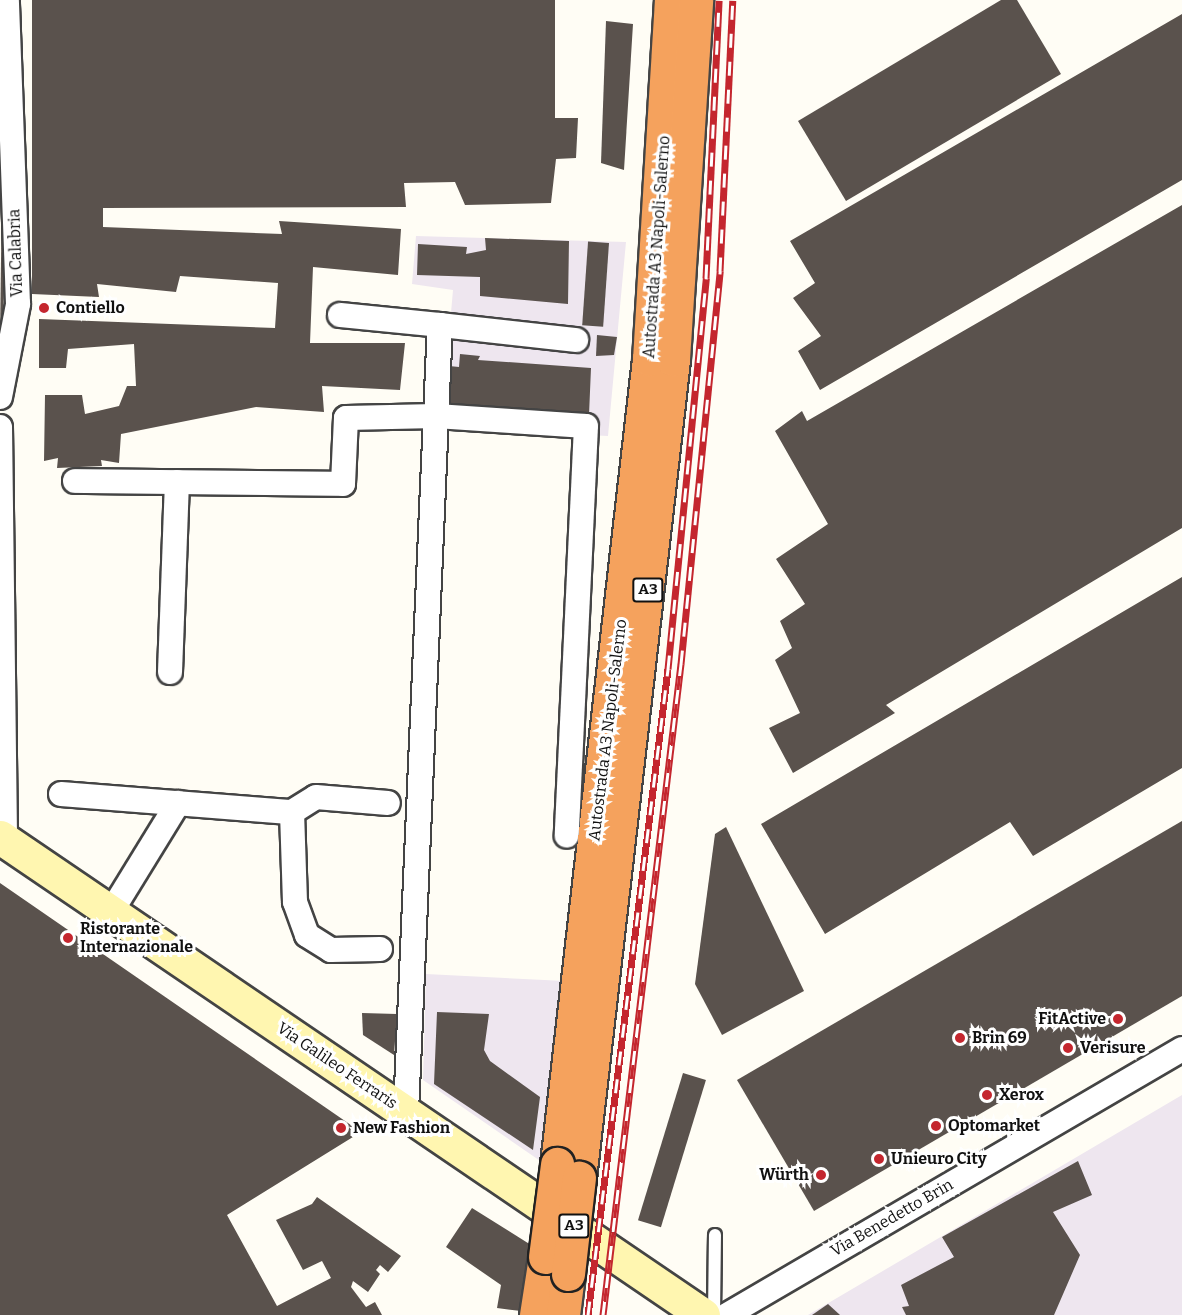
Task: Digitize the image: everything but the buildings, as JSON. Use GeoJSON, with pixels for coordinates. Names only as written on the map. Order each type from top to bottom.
{"type":"FeatureCollection","features":[{"type":"Feature","properties":{"kind":"highway","name":"Autostrada A3 Napoli-Salerno"},"geometry":{"type":"LineString","coordinates":[[568,1171],[649,358],[671,0]]}},
{"type":"Feature","properties":{"kind":"highway","name":"Autostrada A3 Napoli-Salerno"},"geometry":{"type":"LineString","coordinates":[[536,1315],[556,1265],[673,359],[696,0]]}},
{"type":"Feature","properties":{"kind":"highway","name":"Autostrada A3 Napoli-Salerno"},"geometry":{"type":"LineString","coordinates":[[556,1265],[563,1315]]}},
{"type":"Feature","properties":{"kind":"main road","name":"Via Galileo Ferraris"},"geometry":{"type":"LineString","coordinates":[[3,839],[703,1315]]}},
{"type":"Feature","properties":{"kind":"street","name":"Via Calabria"},"geometry":{"type":"LineString","coordinates":[[0,397],[1,371],[18,304],[8,0]]}},
{"type":"Feature","properties":{"kind":"street"},"geometry":{"type":"LineString","coordinates":[[340,315],[576,340]]}},
{"type":"Feature","properties":{"kind":"street"},"geometry":{"type":"LineString","coordinates":[[406,1113],[440,325]]}},
{"type":"Feature","properties":{"kind":"street"},"geometry":{"type":"LineString","coordinates":[[75,481],[343,484],[346,418],[436,416],[586,426],[567,836]]}},
{"type":"Feature","properties":{"kind":"street"},"geometry":{"type":"LineString","coordinates":[[0,427],[3,839]]}},
{"type":"Feature","properties":{"kind":"street"},"geometry":{"type":"LineString","coordinates":[[170,672],[177,482]]}},
{"type":"Feature","properties":{"kind":"street"},"geometry":{"type":"LineString","coordinates":[[61,794],[292,812],[316,797],[388,803]]}},
{"type":"Feature","properties":{"kind":"street"},"geometry":{"type":"LineString","coordinates":[[111,912],[178,803]]}},
{"type":"Feature","properties":{"kind":"street"},"geometry":{"type":"LineString","coordinates":[[292,812],[294,902],[307,935],[331,950],[380,949]]}},
{"type":"Feature","properties":{"kind":"street","name":"Via Benedetto Brin"},"geometry":{"type":"LineString","coordinates":[[727,1315],[1182,1049]]}},
{"type":"Feature","properties":{"kind":"lane"},"geometry":{"type":"LineString","coordinates":[[714,1315],[715,1235]]}},
{"type":"Feature","properties":{"kind":"shaded area"},"geometry":{"type":"Polygon","coordinates":[[[416,236],[626,242],[608,436],[451,428],[448,347],[453,290],[412,284],[416,236]]]}},
{"type":"Feature","properties":{"kind":"shaded area"},"geometry":{"type":"Polygon","coordinates":[[[426,974],[565,981],[549,1167],[423,1080],[426,974]]]}},
{"type":"Feature","properties":{"kind":"shaded area"},"geometry":{"type":"Polygon","coordinates":[[[1182,1095],[1182,1315],[808,1315],[1182,1095]]]}},
{"type":"Feature","properties":{"kind":"railway"},"geometry":{"type":"LineString","coordinates":[[588,1315],[668,669],[706,278],[719,0]]}},
{"type":"Feature","properties":{"kind":"railway"},"geometry":{"type":"LineString","coordinates":[[603,1315],[681,664],[720,271],[733,0]]}},
{"type":"Feature","properties":{"kind":"place","name":"Contiello"},"geometry":{"type":"Point","coordinates":[44,308]}},
{"type":"Feature","properties":{"kind":"place","name":"Ristorante Internazionale"},"geometry":{"type":"Point","coordinates":[68,938]}},
{"type":"Feature","properties":{"kind":"place","name":"FitActive"},"geometry":{"type":"Point","coordinates":[1118,1019]}},
{"type":"Feature","properties":{"kind":"place","name":"Brin 69"},"geometry":{"type":"Point","coordinates":[960,1038]}},
{"type":"Feature","properties":{"kind":"place","name":"Verisure"},"geometry":{"type":"Point","coordinates":[1068,1048]}},
{"type":"Feature","properties":{"kind":"place","name":"Xerox"},"geometry":{"type":"Point","coordinates":[987,1095]}},
{"type":"Feature","properties":{"kind":"place","name":"Optomarket"},"geometry":{"type":"Point","coordinates":[936,1126]}},
{"type":"Feature","properties":{"kind":"place","name":"New Fashion"},"geometry":{"type":"Point","coordinates":[341,1128]}},
{"type":"Feature","properties":{"kind":"place","name":"Unieuro City"},"geometry":{"type":"Point","coordinates":[879,1159]}},
{"type":"Feature","properties":{"kind":"place","name":"Würth"},"geometry":{"type":"Point","coordinates":[821,1175]}}]}
